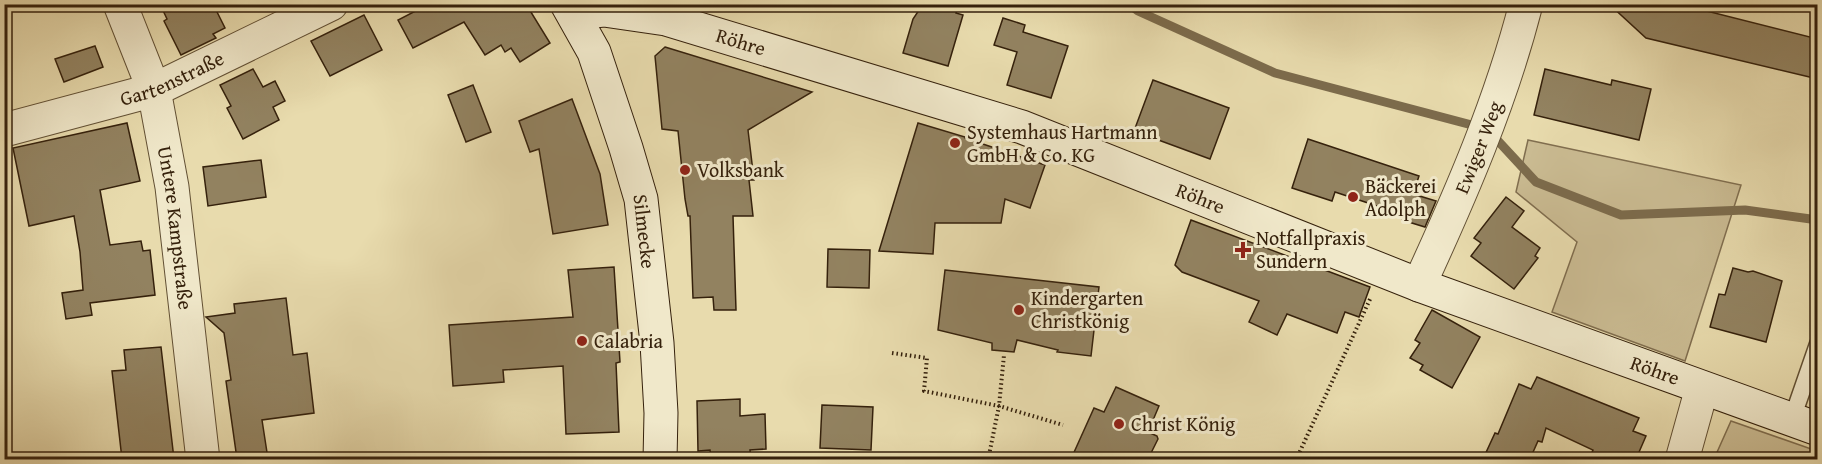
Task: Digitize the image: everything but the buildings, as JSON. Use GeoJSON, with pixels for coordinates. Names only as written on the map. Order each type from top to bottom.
{"type":"FeatureCollection","features":[{"type":"Feature","properties":{"kind":"main road","name":"Untere Kampstraße"},"geometry":{"type":"LineString","coordinates":[[120,4],[154,90],[172,187],[203,459]]}},
{"type":"Feature","properties":{"kind":"main road","name":"Gartenstraße"},"geometry":{"type":"LineString","coordinates":[[4,130],[154,90],[331,4]]}},
{"type":"Feature","properties":{"kind":"main road","name":"Ewiger Weg"},"geometry":{"type":"LineString","coordinates":[[1419,285],[1487,129],[1515,47],[1526,4]]}},
{"type":"Feature","properties":{"kind":"main road","name":"Röhre"},"geometry":{"type":"LineString","coordinates":[[570,9],[604,10],[666,19],[1022,127],[1419,285],[1805,424]]}},
{"type":"Feature","properties":{"kind":"main road","name":"Silmecke"},"geometry":{"type":"LineString","coordinates":[[570,9],[594,52],[641,199],[657,343],[661,413],[660,459]]}},
{"type":"Feature","properties":{"kind":"main road"},"geometry":{"type":"LineString","coordinates":[[1682,459],[1702,388]]}},
{"type":"Feature","properties":{"kind":"lane"},"geometry":{"type":"LineString","coordinates":[[1805,424],[1818,344]]}},
{"type":"Feature","properties":{"kind":"path"},"geometry":{"type":"LineString","coordinates":[[1296,459],[1383,271]]}},
{"type":"Feature","properties":{"kind":"path"},"geometry":{"type":"LineString","coordinates":[[892,353],[927,358],[924,391],[999,406],[1063,425]]}},
{"type":"Feature","properties":{"kind":"path"},"geometry":{"type":"LineString","coordinates":[[988,459],[999,406],[1004,355]]}},
{"type":"Feature","properties":{"kind":"shaded area"},"geometry":{"type":"Polygon","coordinates":[[[1528,140],[1741,185],[1685,361],[1552,312],[1577,242],[1516,192],[1528,140]]]}},
{"type":"Feature","properties":{"kind":"shaded area"},"geometry":{"type":"Polygon","coordinates":[[[1731,421],[1817,451],[1817,459],[1714,459],[1731,421]]]}},
{"type":"Feature","properties":{"kind":"waterway"},"geometry":{"type":"LineString","coordinates":[[1129,4],[1138,11],[1275,73],[1487,129],[1536,182],[1621,215],[1745,210],[1818,220]]}},
{"type":"Feature","properties":{"kind":"place","name":"Systemhaus Hartmann GmbH & Co. KG"},"geometry":{"type":"Point","coordinates":[955,143]}},
{"type":"Feature","properties":{"kind":"place","name":"Volksbank"},"geometry":{"type":"Point","coordinates":[685,170]}},
{"type":"Feature","properties":{"kind":"place","name":"Bäckerei Adolph"},"geometry":{"type":"Point","coordinates":[1353,197]}},
{"type":"Feature","properties":{"kind":"place","name":"Notfallpraxis Sundern"},"geometry":{"type":"Point","coordinates":[1243,250]}},
{"type":"Feature","properties":{"kind":"place","name":"Kindergarten Christkönig"},"geometry":{"type":"Point","coordinates":[1019,310]}},
{"type":"Feature","properties":{"kind":"place","name":"Calabria"},"geometry":{"type":"Point","coordinates":[582,341]}},
{"type":"Feature","properties":{"kind":"place","name":"Christ König"},"geometry":{"type":"Point","coordinates":[1119,424]}}]}
